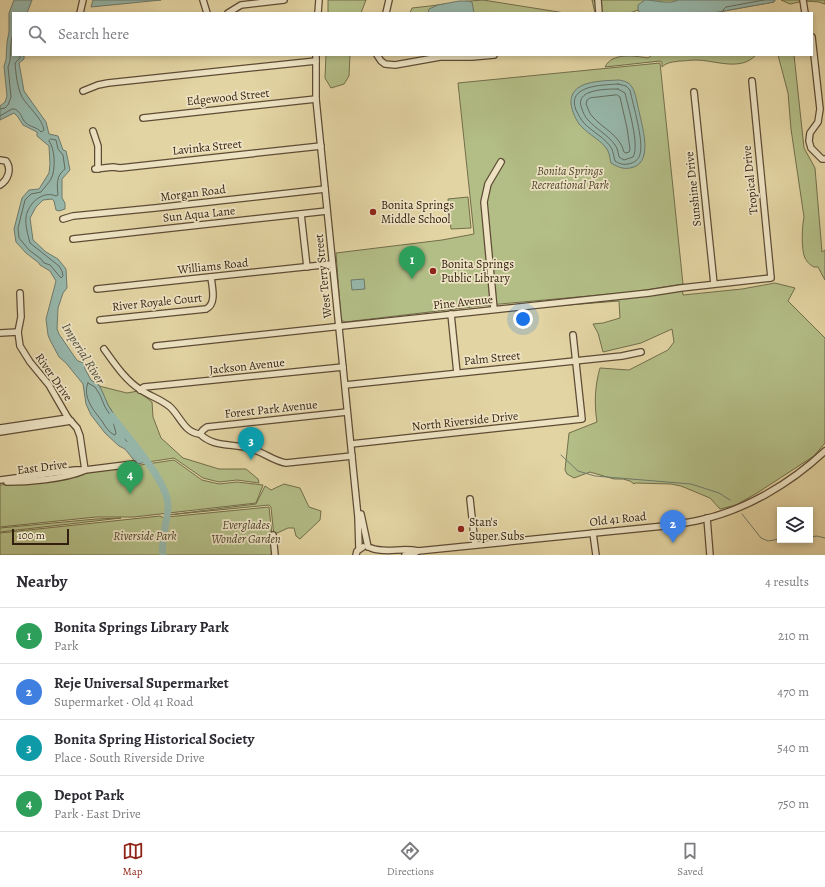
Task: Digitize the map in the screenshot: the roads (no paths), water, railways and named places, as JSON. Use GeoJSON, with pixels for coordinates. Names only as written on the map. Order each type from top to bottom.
{"type":"FeatureCollection","features":[{"type":"Feature","properties":{"kind":"street"},"geometry":{"type":"LineString","coordinates":[[80,12],[83,0]]}},
{"type":"Feature","properties":{"kind":"street"},"geometry":{"type":"LineString","coordinates":[[203,0],[207,12]]}},
{"type":"Feature","properties":{"kind":"street"},"geometry":{"type":"LineString","coordinates":[[230,12],[241,5],[253,2],[284,0]]}},
{"type":"Feature","properties":{"kind":"street"},"geometry":{"type":"LineString","coordinates":[[318,12],[319,0]]}},
{"type":"Feature","properties":{"kind":"street"},"geometry":{"type":"LineString","coordinates":[[386,12],[388,0]]}},
{"type":"Feature","properties":{"kind":"street"},"geometry":{"type":"LineString","coordinates":[[598,0],[599,12]]}},
{"type":"Feature","properties":{"kind":"street"},"geometry":{"type":"LineString","coordinates":[[803,0],[805,12]]}},
{"type":"Feature","properties":{"kind":"street"},"geometry":{"type":"LineString","coordinates":[[813,46],[820,109],[818,122],[810,133],[809,141],[811,148],[822,159],[825,159]]}},
{"type":"Feature","properties":{"kind":"street"},"geometry":{"type":"LineString","coordinates":[[378,56],[385,64],[395,65],[440,57],[483,56]]}},
{"type":"Feature","properties":{"kind":"street"},"geometry":{"type":"LineString","coordinates":[[83,91],[108,83],[288,63],[316,58]]}},
{"type":"Feature","properties":{"kind":"street","name":"West Terry Street"},"geometry":{"type":"LineString","coordinates":[[316,58],[316,99],[360,535],[358,552]]}},
{"type":"Feature","properties":{"kind":"street","name":"Tropical Drive"},"geometry":{"type":"LineString","coordinates":[[752,81],[771,278]]}},
{"type":"Feature","properties":{"kind":"street","name":"Sunshine Drive"},"geometry":{"type":"LineString","coordinates":[[694,92],[714,284]]}},
{"type":"Feature","properties":{"kind":"street","name":"Edgewood Street"},"geometry":{"type":"LineString","coordinates":[[143,118],[316,99]]}},
{"type":"Feature","properties":{"kind":"street","name":"Lavinka Street"},"geometry":{"type":"LineString","coordinates":[[94,130],[98,146],[97,169],[113,167],[120,168],[321,146]]}},
{"type":"Feature","properties":{"kind":"street"},"geometry":{"type":"LineString","coordinates":[[0,160],[6,161],[9,165],[9,170],[3,183],[0,185]]}},
{"type":"Feature","properties":{"kind":"street"},"geometry":{"type":"LineString","coordinates":[[494,309],[484,202],[488,184],[501,162]]}},
{"type":"Feature","properties":{"kind":"street","name":"Morgan Road"},"geometry":{"type":"LineString","coordinates":[[63,218],[325,189]]}},
{"type":"Feature","properties":{"kind":"street","name":"Sun Aqua Lane"},"geometry":{"type":"LineString","coordinates":[[73,239],[327,211]]}},
{"type":"Feature","properties":{"kind":"street"},"geometry":{"type":"LineString","coordinates":[[301,214],[307,267]]}},
{"type":"Feature","properties":{"kind":"street","name":"Williams Road"},"geometry":{"type":"LineString","coordinates":[[97,289],[332,264]]}},
{"type":"Feature","properties":{"kind":"street","name":"River Royale Court"},"geometry":{"type":"LineString","coordinates":[[100,320],[206,309],[213,303],[211,277]]}},
{"type":"Feature","properties":{"kind":"street","name":"Pine Avenue"},"geometry":{"type":"LineString","coordinates":[[156,346],[649,293],[771,278]]}},
{"type":"Feature","properties":{"kind":"street","name":"River Drive"},"geometry":{"type":"LineString","coordinates":[[20,293],[21,317],[18,332],[19,341],[25,355],[49,385],[70,420],[77,428],[80,436],[85,470]]}},
{"type":"Feature","properties":{"kind":"street"},"geometry":{"type":"LineString","coordinates":[[451,314],[457,373]]}},
{"type":"Feature","properties":{"kind":"street"},"geometry":{"type":"LineString","coordinates":[[0,333],[18,332]]}},
{"type":"Feature","properties":{"kind":"street"},"geometry":{"type":"LineString","coordinates":[[573,335],[576,361]]}},
{"type":"Feature","properties":{"kind":"street"},"geometry":{"type":"LineString","coordinates":[[104,349],[125,375],[140,390],[152,395],[170,407],[188,429],[222,445],[250,448],[277,461],[286,463],[352,456]]}},
{"type":"Feature","properties":{"kind":"street","name":"Palm Street"},"geometry":{"type":"LineString","coordinates":[[345,385],[622,356],[641,352]]}},
{"type":"Feature","properties":{"kind":"street","name":"North Riverside Drive"},"geometry":{"type":"LineString","coordinates":[[351,444],[582,419],[576,361]]}},
{"type":"Feature","properties":{"kind":"street","name":"Jackson Avenue"},"geometry":{"type":"LineString","coordinates":[[140,390],[144,387],[343,367]]}},
{"type":"Feature","properties":{"kind":"street"},"geometry":{"type":"LineString","coordinates":[[152,395],[153,387]]}},
{"type":"Feature","properties":{"kind":"street","name":"Forest Park Avenue"},"geometry":{"type":"LineString","coordinates":[[200,434],[207,427],[347,412]]}},
{"type":"Feature","properties":{"kind":"street"},"geometry":{"type":"LineString","coordinates":[[0,428],[70,420]]}},
{"type":"Feature","properties":{"kind":"street"},"geometry":{"type":"LineString","coordinates":[[0,432],[70,420]]}},
{"type":"Feature","properties":{"kind":"street","name":"Old 41 Road"},"geometry":{"type":"LineString","coordinates":[[404,555],[475,545],[664,526],[707,518],[733,509],[766,494],[797,474],[825,451]]}},
{"type":"Feature","properties":{"kind":"street","name":"East Drive"},"geometry":{"type":"LineString","coordinates":[[0,481],[75,470],[133,464]]}},
{"type":"Feature","properties":{"kind":"street","name":"West Terry Street"},"geometry":{"type":"LineString","coordinates":[[356,494],[370,548],[375,555]]}},
{"type":"Feature","properties":{"kind":"street"},"geometry":{"type":"LineString","coordinates":[[470,499],[475,545]]}},
{"type":"Feature","properties":{"kind":"street"},"geometry":{"type":"LineString","coordinates":[[707,518],[710,555]]}},
{"type":"Feature","properties":{"kind":"street"},"geometry":{"type":"LineString","coordinates":[[593,533],[596,555]]}},
{"type":"Feature","properties":{"kind":"street"},"geometry":{"type":"LineString","coordinates":[[273,535],[275,555]]}},
{"type":"Feature","properties":{"kind":"street"},"geometry":{"type":"LineString","coordinates":[[350,555],[370,548]]}},
{"type":"Feature","properties":{"kind":"street","name":"Old 41 Road"},"geometry":{"type":"LineString","coordinates":[[370,548],[378,551],[411,550],[418,552]]}},
{"type":"Feature","properties":{"kind":"water"},"geometry":{"type":"Polygon","coordinates":[[[14,0],[32,0],[27,12],[12,12],[12,56],[24,56],[24,59],[19,63],[24,91],[46,122],[49,134],[58,136],[63,150],[66,151],[70,170],[62,179],[62,198],[65,203],[65,209],[59,211],[56,210],[52,199],[43,200],[36,207],[30,218],[33,240],[46,252],[58,259],[66,269],[67,288],[63,293],[58,308],[57,329],[76,359],[84,363],[85,369],[91,380],[99,385],[126,441],[135,443],[138,452],[148,462],[137,464],[125,449],[119,446],[105,433],[91,415],[86,404],[83,384],[66,363],[59,357],[48,335],[46,319],[56,281],[50,271],[40,265],[16,242],[14,229],[22,198],[29,190],[39,189],[49,173],[50,164],[49,146],[37,136],[37,132],[23,125],[14,113],[0,120],[0,106],[5,102],[7,96],[4,66],[9,32],[9,13],[14,0]]]}},
{"type":"Feature","properties":{"kind":"water"},"geometry":{"type":"Polygon","coordinates":[[[93,0],[161,0],[91,7],[93,0]]]}},
{"type":"Feature","properties":{"kind":"water"},"geometry":{"type":"Polygon","coordinates":[[[645,0],[670,2],[678,0],[775,0],[774,2],[719,12],[639,12],[638,5],[645,0]]]}},
{"type":"Feature","properties":{"kind":"water"},"geometry":{"type":"Polygon","coordinates":[[[467,1],[472,2],[474,12],[428,12],[429,9],[438,5],[467,1]]]}},
{"type":"Feature","properties":{"kind":"water"},"geometry":{"type":"Polygon","coordinates":[[[619,80],[625,81],[631,85],[633,89],[645,142],[645,150],[640,163],[634,167],[627,168],[611,163],[606,147],[579,124],[573,113],[571,104],[572,96],[575,90],[581,86],[588,83],[619,80]]]}},
{"type":"Feature","properties":{"kind":"water"},"geometry":{"type":"Polygon","coordinates":[[[364,279],[365,289],[352,290],[351,280],[364,279]]]}},
{"type":"Feature","properties":{"kind":"waterway","name":"Imperial River"},"geometry":{"type":"LineString","coordinates":[[112,416],[146,460],[161,484],[166,496],[168,506],[163,536],[163,555]]}},
{"type":"Feature","properties":{"kind":"waterway"},"geometry":{"type":"LineString","coordinates":[[561,455],[578,471],[595,476],[691,484],[719,493],[730,500]]}},
{"type":"Feature","properties":{"kind":"waterway"},"geometry":{"type":"LineString","coordinates":[[742,514],[761,538],[768,541],[777,540]]}},
{"type":"Feature","properties":{"kind":"waterway"},"geometry":{"type":"LineString","coordinates":[[813,537],[825,538]]}},
{"type":"Feature","properties":{"kind":"place","name":"Bonita Springs Middle School"},"geometry":{"type":"Point","coordinates":[373,212]}},
{"type":"Feature","properties":{"kind":"place","name":"Bonita Springs Public Library"},"geometry":{"type":"Point","coordinates":[433,271]}},
{"type":"Feature","properties":{"kind":"place","name":"Bonita Springs Library Park"},"geometry":{"type":"Point","coordinates":[412,279]}},
{"type":"Feature","properties":{"kind":"place","name":"Bonita Spring Historical Society"},"geometry":{"type":"Point","coordinates":[251,460]}},
{"type":"Feature","properties":{"kind":"place","name":"Depot Park"},"geometry":{"type":"Point","coordinates":[130,494]}},
{"type":"Feature","properties":{"kind":"place","name":"Stan's Super Subs"},"geometry":{"type":"Point","coordinates":[461,529]}},
{"type":"Feature","properties":{"kind":"place","name":"Reje Universal Supermarket"},"geometry":{"type":"Point","coordinates":[673,543]}},
{"type":"Feature","properties":{"kind":"park label","name":"Bonita Springs Recreational Park"},"geometry":{"type":"Point","coordinates":[570,178]}},
{"type":"Feature","properties":{"kind":"park label","name":"Everglades Wonder Garden"},"geometry":{"type":"Point","coordinates":[246,532]}},
{"type":"Feature","properties":{"kind":"park label","name":"Riverside Park"},"geometry":{"type":"Point","coordinates":[145,536]}}]}
